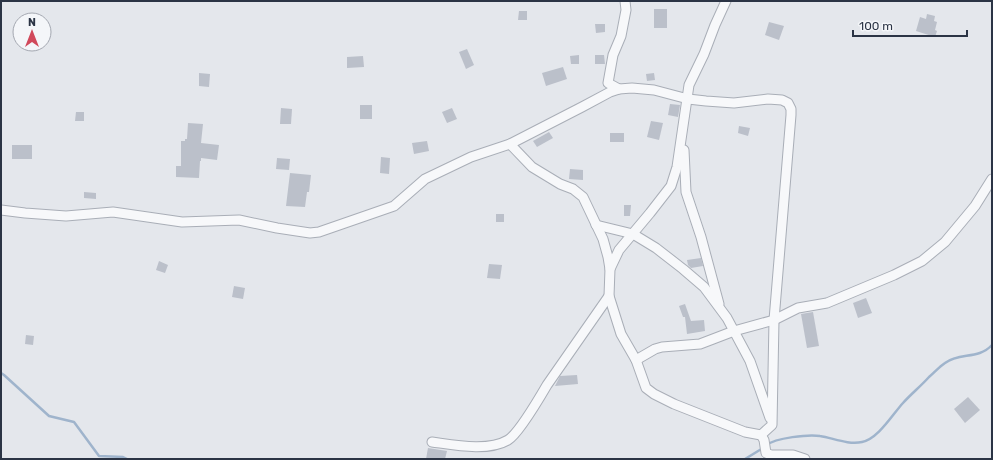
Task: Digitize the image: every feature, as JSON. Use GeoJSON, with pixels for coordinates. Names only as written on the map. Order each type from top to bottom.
{"type":"FeatureCollection","features":[{"type":"Feature","properties":{"kind":"street"},"geometry":{"type":"LineString","coordinates":[[619,89],[608,83],[613,55],[621,36],[626,10],[625,1]]}},
{"type":"Feature","properties":{"kind":"street"},"geometry":{"type":"LineString","coordinates":[[610,269],[619,250],[671,186],[677,167],[689,85],[704,54],[726,1]]}},
{"type":"Feature","properties":{"kind":"street"},"geometry":{"type":"LineString","coordinates":[[1,210],[66,216],[113,212],[182,222],[239,220],[277,228],[318,232],[394,206],[425,179],[471,157],[510,144],[610,92],[619,89],[632,88],[654,90],[688,99],[734,103],[775,100],[788,103],[791,108],[774,320],[772,425],[760,435]]}},
{"type":"Feature","properties":{"kind":"street"},"geometry":{"type":"LineString","coordinates":[[683,131],[686,192],[701,237],[720,308]]}},
{"type":"Feature","properties":{"kind":"street"},"geometry":{"type":"LineString","coordinates":[[510,144],[532,167],[560,184],[573,189],[582,197],[603,239],[610,269],[609,296],[621,334],[636,360],[646,388],[654,394],[745,432],[760,435],[764,440],[766,453],[771,455],[793,455],[805,459]]}},
{"type":"Feature","properties":{"kind":"street"},"geometry":{"type":"LineString","coordinates":[[636,360],[662,347],[694,345],[734,331],[774,320],[798,308],[827,303],[894,275],[922,261],[945,242],[975,206],[992,179]]}},
{"type":"Feature","properties":{"kind":"street"},"geometry":{"type":"LineString","coordinates":[[596,225],[633,234],[656,248],[704,287],[720,308],[750,361],[772,425]]}},
{"type":"Feature","properties":{"kind":"street"},"geometry":{"type":"LineString","coordinates":[[432,442],[466,447],[488,446],[508,440],[518,430],[540,399],[547,385],[609,296]]}},
{"type":"Feature","properties":{"kind":"building"},"geometry":{"type":"Polygon","coordinates":[[[654,9],[667,9],[667,28],[654,28],[654,9]]]}},
{"type":"Feature","properties":{"kind":"building"},"geometry":{"type":"Polygon","coordinates":[[[519,11],[527,11],[527,20],[518,20],[519,11]]]}},
{"type":"Feature","properties":{"kind":"building"},"geometry":{"type":"Polygon","coordinates":[[[927,14],[935,16],[934,21],[937,22],[935,30],[937,31],[935,37],[916,31],[920,17],[926,19],[927,14]]]}},
{"type":"Feature","properties":{"kind":"building"},"geometry":{"type":"Polygon","coordinates":[[[769,22],[784,26],[779,40],[765,35],[769,22]]]}},
{"type":"Feature","properties":{"kind":"building"},"geometry":{"type":"Polygon","coordinates":[[[595,24],[605,24],[605,32],[596,33],[595,24]]]}},
{"type":"Feature","properties":{"kind":"building"},"geometry":{"type":"Polygon","coordinates":[[[467,49],[474,65],[466,69],[459,52],[467,49]]]}},
{"type":"Feature","properties":{"kind":"building"},"geometry":{"type":"Polygon","coordinates":[[[579,55],[579,64],[571,64],[570,56],[579,55]]]}},
{"type":"Feature","properties":{"kind":"building"},"geometry":{"type":"Polygon","coordinates":[[[595,55],[604,55],[605,64],[595,64],[595,55]]]}},
{"type":"Feature","properties":{"kind":"building"},"geometry":{"type":"Polygon","coordinates":[[[363,56],[364,67],[347,68],[347,57],[363,56]]]}},
{"type":"Feature","properties":{"kind":"building"},"geometry":{"type":"Polygon","coordinates":[[[563,67],[567,79],[546,86],[542,73],[563,67]]]}},
{"type":"Feature","properties":{"kind":"building"},"geometry":{"type":"Polygon","coordinates":[[[199,73],[210,74],[209,87],[199,86],[199,73]]]}},
{"type":"Feature","properties":{"kind":"building"},"geometry":{"type":"Polygon","coordinates":[[[654,73],[655,80],[647,81],[646,74],[654,73]]]}},
{"type":"Feature","properties":{"kind":"building"},"geometry":{"type":"Polygon","coordinates":[[[670,104],[680,105],[678,117],[668,115],[670,104]]]}},
{"type":"Feature","properties":{"kind":"building"},"geometry":{"type":"Polygon","coordinates":[[[360,105],[372,105],[372,119],[360,119],[360,105]]]}},
{"type":"Feature","properties":{"kind":"building"},"geometry":{"type":"Polygon","coordinates":[[[281,108],[292,109],[291,124],[280,124],[281,108]]]}},
{"type":"Feature","properties":{"kind":"building"},"geometry":{"type":"Polygon","coordinates":[[[452,108],[457,119],[447,123],[442,112],[452,108]]]}},
{"type":"Feature","properties":{"kind":"building"},"geometry":{"type":"Polygon","coordinates":[[[76,112],[84,112],[84,121],[75,121],[76,112]]]}},
{"type":"Feature","properties":{"kind":"building"},"geometry":{"type":"Polygon","coordinates":[[[651,121],[663,123],[659,140],[647,137],[651,121]]]}},
{"type":"Feature","properties":{"kind":"building"},"geometry":{"type":"Polygon","coordinates":[[[188,123],[203,124],[201,143],[219,145],[217,160],[201,158],[199,178],[176,177],[176,166],[181,166],[181,141],[185,141],[185,139],[187,139],[188,123]]]}},
{"type":"Feature","properties":{"kind":"building"},"geometry":{"type":"Polygon","coordinates":[[[739,126],[750,128],[748,136],[738,133],[739,126]]]}},
{"type":"Feature","properties":{"kind":"building"},"geometry":{"type":"Polygon","coordinates":[[[549,132],[553,138],[537,147],[533,141],[549,132]]]}},
{"type":"Feature","properties":{"kind":"building"},"geometry":{"type":"Polygon","coordinates":[[[610,133],[624,133],[624,142],[610,142],[610,133]]]}},
{"type":"Feature","properties":{"kind":"building"},"geometry":{"type":"Polygon","coordinates":[[[427,141],[429,151],[414,154],[412,143],[427,141]]]}},
{"type":"Feature","properties":{"kind":"building"},"geometry":{"type":"Polygon","coordinates":[[[12,145],[32,145],[32,159],[12,159],[12,145]]]}},
{"type":"Feature","properties":{"kind":"building"},"geometry":{"type":"Polygon","coordinates":[[[381,157],[390,158],[389,174],[380,173],[381,157]]]}},
{"type":"Feature","properties":{"kind":"building"},"geometry":{"type":"Polygon","coordinates":[[[277,158],[290,159],[289,170],[276,169],[277,158]]]}},
{"type":"Feature","properties":{"kind":"building"},"geometry":{"type":"Polygon","coordinates":[[[570,169],[583,170],[583,180],[569,179],[570,169]]]}},
{"type":"Feature","properties":{"kind":"building"},"geometry":{"type":"Polygon","coordinates":[[[290,173],[311,175],[305,207],[286,206],[290,173]]]}},
{"type":"Feature","properties":{"kind":"building"},"geometry":{"type":"Polygon","coordinates":[[[84,192],[96,193],[96,199],[84,198],[84,192]]]}},
{"type":"Feature","properties":{"kind":"building"},"geometry":{"type":"Polygon","coordinates":[[[624,205],[631,205],[630,216],[624,216],[624,205]]]}},
{"type":"Feature","properties":{"kind":"building"},"geometry":{"type":"Polygon","coordinates":[[[496,214],[504,214],[504,222],[496,222],[496,214]]]}},
{"type":"Feature","properties":{"kind":"building"},"geometry":{"type":"Polygon","coordinates":[[[701,258],[703,266],[691,268],[688,265],[687,260],[701,258]]]}},
{"type":"Feature","properties":{"kind":"building"},"geometry":{"type":"Polygon","coordinates":[[[159,261],[168,265],[165,273],[156,270],[159,261]]]}},
{"type":"Feature","properties":{"kind":"building"},"geometry":{"type":"Polygon","coordinates":[[[489,264],[502,265],[500,279],[487,278],[489,264]]]}},
{"type":"Feature","properties":{"kind":"building"},"geometry":{"type":"Polygon","coordinates":[[[234,286],[245,288],[243,299],[232,297],[234,286]]]}},
{"type":"Feature","properties":{"kind":"building"},"geometry":{"type":"Polygon","coordinates":[[[866,298],[872,313],[858,318],[853,303],[866,298]]]}},
{"type":"Feature","properties":{"kind":"building"},"geometry":{"type":"Polygon","coordinates":[[[685,304],[691,321],[704,320],[705,331],[687,334],[685,317],[683,317],[679,306],[685,304]]]}},
{"type":"Feature","properties":{"kind":"building"},"geometry":{"type":"Polygon","coordinates":[[[813,312],[819,346],[807,348],[801,314],[813,312]]]}},
{"type":"Feature","properties":{"kind":"building"},"geometry":{"type":"Polygon","coordinates":[[[26,335],[34,336],[33,345],[25,344],[26,335]]]}},
{"type":"Feature","properties":{"kind":"building"},"geometry":{"type":"Polygon","coordinates":[[[577,375],[578,384],[555,386],[560,376],[577,375]]]}},
{"type":"Feature","properties":{"kind":"building"},"geometry":{"type":"Polygon","coordinates":[[[968,397],[980,410],[965,423],[954,409],[968,397]]]}},
{"type":"Feature","properties":{"kind":"building"},"geometry":{"type":"Polygon","coordinates":[[[428,448],[447,451],[445,459],[426,459],[428,448]]]}},
{"type":"Feature","properties":{"kind":"waterway"},"geometry":{"type":"LineString","coordinates":[[767,445],[777,440],[808,436],[820,436],[851,443],[868,440],[879,432],[906,400],[943,365],[957,358],[981,353],[992,345]]}},
{"type":"Feature","properties":{"kind":"waterway"},"geometry":{"type":"LineString","coordinates":[[1,373],[49,416],[74,422],[99,456],[123,457],[127,459]]}},
{"type":"Feature","properties":{"kind":"waterway"},"geometry":{"type":"LineString","coordinates":[[745,459],[763,448]]}}]}
